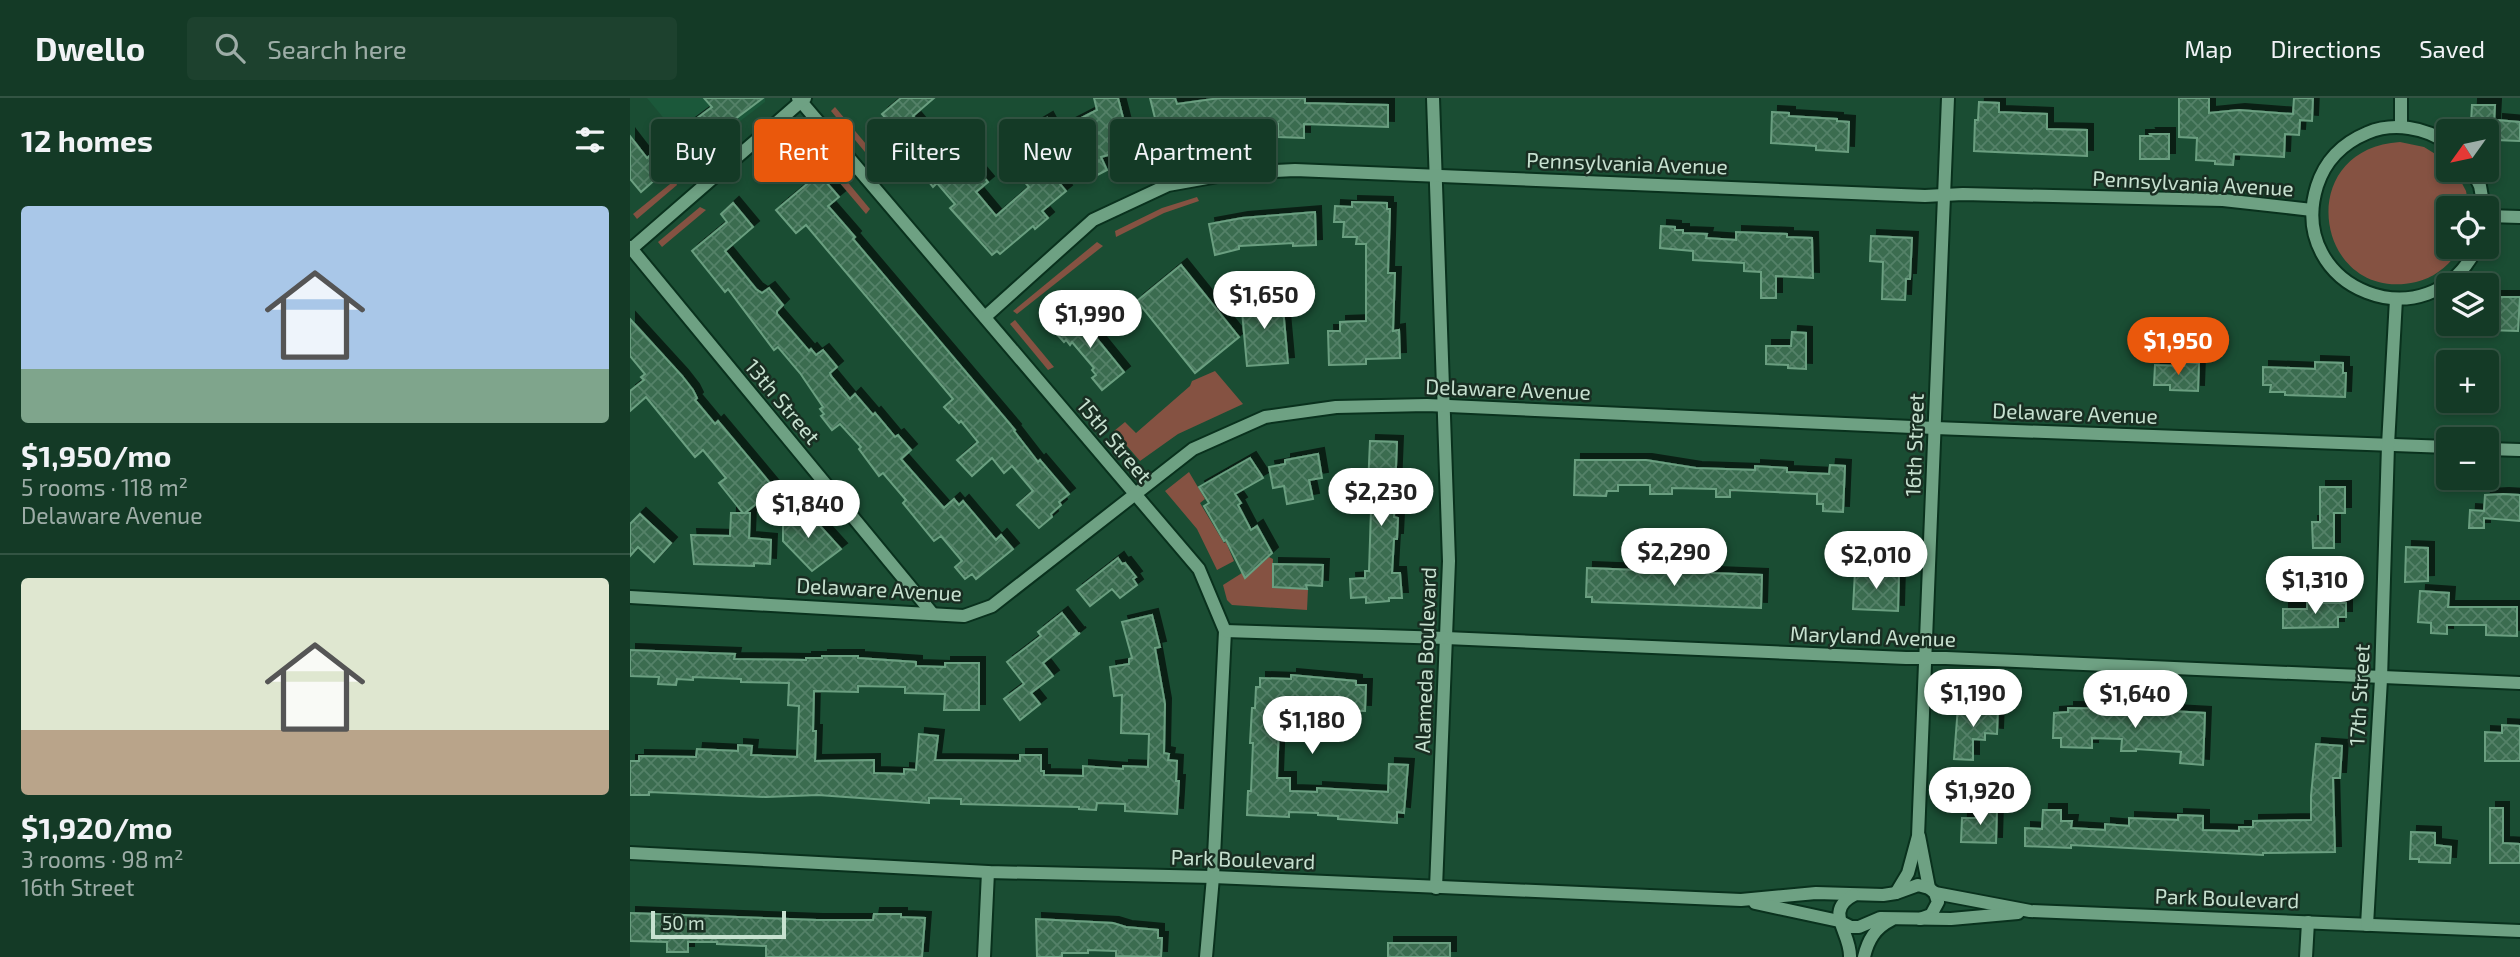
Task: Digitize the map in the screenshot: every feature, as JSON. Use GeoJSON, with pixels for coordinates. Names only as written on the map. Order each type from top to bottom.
{"type":"FeatureCollection","features":[{"type":"Feature","properties":{"kind":"street","name":"Alameda Boulevard"},"geometry":{"type":"LineString","coordinates":[[1433,98],[1449,561],[1436,888]]}},
{"type":"Feature","properties":{"kind":"street","name":"16th Street"},"geometry":{"type":"LineString","coordinates":[[1919,836],[1948,98]]}},
{"type":"Feature","properties":{"kind":"street"},"geometry":{"type":"LineString","coordinates":[[2400,127],[2401,98]]}},
{"type":"Feature","properties":{"kind":"street"},"geometry":{"type":"LineString","coordinates":[[631,249],[801,99]]}},
{"type":"Feature","properties":{"kind":"street","name":"15th Street"},"geometry":{"type":"LineString","coordinates":[[801,99],[1199,569],[1225,631],[1213,877],[1206,957]]}},
{"type":"Feature","properties":{"kind":"street"},"geometry":{"type":"LineString","coordinates":[[2436,137],[2400,127],[2371,131],[2345,145],[2322,174],[2314,195],[2313,225],[2320,247],[2331,267],[2341,277],[2367,293],[2396,299],[2426,295],[2446,285],[2463,271],[2470,259]]}},
{"type":"Feature","properties":{"kind":"street","name":"Pennsylvania Avenue"},"geometry":{"type":"LineString","coordinates":[[985,317],[1093,220],[1168,185],[1235,173],[1295,170],[1943,195],[2223,201],[2312,210]]}},
{"type":"Feature","properties":{"kind":"street"},"geometry":{"type":"LineString","coordinates":[[2499,216],[2520,217]]}},
{"type":"Feature","properties":{"kind":"street","name":"13th Street"},"geometry":{"type":"LineString","coordinates":[[631,249],[932,612]]}},
{"type":"Feature","properties":{"kind":"street","name":"17th Street"},"geometry":{"type":"LineString","coordinates":[[2367,925],[2381,678],[2388,445],[2396,299]]}},
{"type":"Feature","properties":{"kind":"street","name":"Delaware Avenue"},"geometry":{"type":"LineString","coordinates":[[630,597],[932,612],[964,616],[992,606],[1193,449],[1265,417],[1336,407],[1444,407],[2436,447]]}},
{"type":"Feature","properties":{"kind":"street"},"geometry":{"type":"LineString","coordinates":[[2499,449],[2520,450]]}},
{"type":"Feature","properties":{"kind":"street","name":"Maryland Avenue"},"geometry":{"type":"LineString","coordinates":[[1225,631],[2520,683]]}},
{"type":"Feature","properties":{"kind":"street"},"geometry":{"type":"LineString","coordinates":[[1919,836],[1932,890],[1938,902],[1931,915],[1920,919]]}},
{"type":"Feature","properties":{"kind":"street"},"geometry":{"type":"LineString","coordinates":[[1896,893],[1909,873],[1919,836]]}},
{"type":"Feature","properties":{"kind":"street","name":"Park Boulevard"},"geometry":{"type":"LineString","coordinates":[[630,853],[988,872],[1213,877],[1741,900],[1816,893],[1896,893],[1918,885],[2031,911],[2520,931]]}},
{"type":"Feature","properties":{"kind":"street"},"geometry":{"type":"LineString","coordinates":[[984,957],[988,872]]}},
{"type":"Feature","properties":{"kind":"street"},"geometry":{"type":"LineString","coordinates":[[1850,957],[1850,947],[1839,921],[1839,908],[1843,901],[1854,895]]}},
{"type":"Feature","properties":{"kind":"street"},"geometry":{"type":"LineString","coordinates":[[1741,900],[1839,921],[1851,927],[1859,927],[1880,918],[1951,919],[2031,911]]}},
{"type":"Feature","properties":{"kind":"street"},"geometry":{"type":"LineString","coordinates":[[1864,957],[1867,943],[1873,933],[1895,918]]}},
{"type":"Feature","properties":{"kind":"street"},"geometry":{"type":"LineString","coordinates":[[2306,957],[2308,922]]}},
{"type":"Feature","properties":{"kind":"shaded area"},"geometry":{"type":"Polygon","coordinates":[[[647,98],[765,98],[765,102],[740,121],[740,119],[664,119],[647,98]]]}},
{"type":"Feature","properties":{"kind":"shaded area"},"geometry":{"type":"Polygon","coordinates":[[[835,107],[845,119],[838,119],[831,111],[835,107]]]}},
{"type":"Feature","properties":{"kind":"shaded area"},"geometry":{"type":"Polygon","coordinates":[[[853,128],[867,145],[865,152],[853,138],[853,128]]]}},
{"type":"Feature","properties":{"kind":"shaded area"},"geometry":{"type":"Polygon","coordinates":[[[2400,142],[2424,147],[2436,154],[2436,182],[2461,182],[2466,191],[2467,196],[2436,196],[2436,259],[2452,259],[2430,277],[2416,282],[2382,283],[2356,271],[2338,250],[2329,223],[2330,195],[2342,170],[2365,151],[2400,142]]]}},
{"type":"Feature","properties":{"kind":"shaded area"},"geometry":{"type":"Polygon","coordinates":[[[676,182],[677,185],[637,219],[633,214],[676,182]]]}},
{"type":"Feature","properties":{"kind":"shaded area"},"geometry":{"type":"Polygon","coordinates":[[[839,182],[848,182],[870,209],[866,214],[839,182]]]}},
{"type":"Feature","properties":{"kind":"shaded area"},"geometry":{"type":"Polygon","coordinates":[[[1197,197],[1199,201],[1164,213],[1116,237],[1115,231],[1162,208],[1197,197]]]}},
{"type":"Feature","properties":{"kind":"shaded area"},"geometry":{"type":"Polygon","coordinates":[[[700,207],[706,210],[662,247],[658,242],[700,207]]]}},
{"type":"Feature","properties":{"kind":"shaded area"},"geometry":{"type":"Polygon","coordinates":[[[1097,242],[1103,246],[1017,314],[1013,311],[1097,242]]]}},
{"type":"Feature","properties":{"kind":"shaded area"},"geometry":{"type":"Polygon","coordinates":[[[1015,320],[1054,367],[1048,370],[1010,324],[1015,320]]]}},
{"type":"Feature","properties":{"kind":"shaded area"},"geometry":{"type":"Polygon","coordinates":[[[1215,371],[1243,404],[1178,434],[1140,461],[1114,431],[1125,422],[1136,433],[1190,386],[1192,381],[1215,371]]]}},
{"type":"Feature","properties":{"kind":"shaded area"},"geometry":{"type":"Polygon","coordinates":[[[1189,472],[1205,499],[1200,503],[1224,543],[1226,542],[1234,561],[1217,570],[1197,529],[1165,491],[1189,472]]]}},
{"type":"Feature","properties":{"kind":"shaded area"},"geometry":{"type":"Polygon","coordinates":[[[1269,557],[1273,559],[1272,588],[1308,589],[1307,610],[1232,605],[1227,600],[1223,585],[1242,573],[1245,578],[1269,557]]]}},
{"type":"Feature","properties":{"kind":"building"},"geometry":{"type":"Polygon","coordinates":[[[704,98],[763,98],[735,119],[696,119],[712,107],[704,98]]]}},
{"type":"Feature","properties":{"kind":"building"},"geometry":{"type":"Polygon","coordinates":[[[901,98],[934,98],[913,116],[916,119],[886,119],[882,114],[901,98]]]}},
{"type":"Feature","properties":{"kind":"building"},"geometry":{"type":"Polygon","coordinates":[[[1094,98],[1118,98],[1123,119],[1110,119],[1110,155],[1101,157],[1107,170],[1096,176],[1096,119],[1079,119],[1097,110],[1094,98]]]}},
{"type":"Feature","properties":{"kind":"building"},"geometry":{"type":"Polygon","coordinates":[[[1150,98],[1175,98],[1177,104],[1220,98],[1305,98],[1305,103],[1388,105],[1388,127],[1304,124],[1304,138],[1278,137],[1276,119],[1155,119],[1150,98]]]}},
{"type":"Feature","properties":{"kind":"building"},"geometry":{"type":"Polygon","coordinates":[[[2179,98],[2209,98],[2209,113],[2239,110],[2293,114],[2294,98],[2313,98],[2312,121],[2300,120],[2299,135],[2285,134],[2284,157],[2234,154],[2233,165],[2215,164],[2215,161],[2196,160],[2197,138],[2179,137],[2179,98]]]}},
{"type":"Feature","properties":{"kind":"building"},"geometry":{"type":"Polygon","coordinates":[[[1979,102],[1999,103],[1999,112],[2047,114],[2047,129],[2087,130],[2087,156],[1974,151],[1975,120],[1978,120],[1979,102]]]}},
{"type":"Feature","properties":{"kind":"building"},"geometry":{"type":"Polygon","coordinates":[[[2472,105],[2495,105],[2494,119],[2471,119],[2472,105]]]}},
{"type":"Feature","properties":{"kind":"building"},"geometry":{"type":"Polygon","coordinates":[[[1772,112],[1849,122],[1848,152],[1816,150],[1816,146],[1771,143],[1772,112]]]}},
{"type":"Feature","properties":{"kind":"building"},"geometry":{"type":"Polygon","coordinates":[[[2499,120],[2520,122],[2520,141],[2499,140],[2499,120]]]}},
{"type":"Feature","properties":{"kind":"building"},"geometry":{"type":"Polygon","coordinates":[[[2150,134],[2169,134],[2169,159],[2140,159],[2140,136],[2151,136],[2150,134]]]}},
{"type":"Feature","properties":{"kind":"building"},"geometry":{"type":"Polygon","coordinates":[[[630,136],[647,158],[651,155],[652,182],[641,192],[630,179],[630,136]]]}},
{"type":"Feature","properties":{"kind":"building"},"geometry":{"type":"Polygon","coordinates":[[[985,178],[988,182],[976,192],[996,216],[1029,187],[1025,182],[1058,182],[1066,191],[1042,211],[1048,218],[1035,229],[1033,226],[1000,254],[997,251],[992,255],[950,208],[955,204],[937,183],[933,187],[929,182],[985,182],[985,178]]]}},
{"type":"Feature","properties":{"kind":"building"},"geometry":{"type":"Polygon","coordinates":[[[809,182],[826,182],[839,197],[828,206],[855,237],[853,239],[1015,430],[1038,462],[1040,460],[1069,494],[1059,502],[1061,505],[1051,514],[1052,517],[1039,528],[1017,505],[1033,491],[1012,466],[1004,473],[992,458],[972,476],[957,460],[978,442],[961,421],[959,423],[944,407],[953,399],[806,225],[796,233],[776,210],[809,182]]]}},
{"type":"Feature","properties":{"kind":"building"},"geometry":{"type":"Polygon","coordinates":[[[1352,202],[1387,203],[1387,209],[1390,209],[1388,273],[1395,273],[1393,331],[1399,330],[1400,358],[1366,359],[1366,364],[1329,365],[1328,331],[1340,331],[1340,322],[1366,321],[1366,244],[1356,244],[1357,237],[1343,237],[1344,222],[1334,222],[1335,206],[1352,207],[1352,202]]]}},
{"type":"Feature","properties":{"kind":"building"},"geometry":{"type":"Polygon","coordinates":[[[733,203],[753,227],[725,251],[756,289],[762,293],[769,288],[783,305],[777,314],[809,351],[811,349],[816,355],[823,350],[837,367],[830,373],[831,376],[850,399],[855,394],[895,437],[898,435],[911,450],[901,459],[944,508],[954,499],[959,505],[963,501],[996,540],[1001,535],[1013,549],[976,579],[972,574],[965,579],[955,567],[962,561],[941,536],[934,541],[903,503],[906,500],[883,473],[879,476],[859,449],[861,447],[840,424],[832,430],[821,416],[824,414],[820,409],[823,407],[800,373],[778,347],[774,350],[728,289],[725,292],[692,251],[727,222],[721,214],[733,203]]]}},
{"type":"Feature","properties":{"kind":"building"},"geometry":{"type":"Polygon","coordinates":[[[1315,212],[1316,245],[1293,246],[1293,243],[1239,246],[1239,249],[1215,255],[1209,224],[1242,218],[1315,212]]]}},
{"type":"Feature","properties":{"kind":"building"},"geometry":{"type":"Polygon","coordinates":[[[1661,226],[1675,227],[1675,230],[1683,230],[1683,233],[1707,234],[1706,238],[1736,240],[1736,232],[1812,238],[1813,278],[1776,276],[1776,298],[1761,298],[1761,272],[1744,271],[1744,263],[1693,260],[1693,251],[1660,248],[1661,226]]]}},
{"type":"Feature","properties":{"kind":"building"},"geometry":{"type":"Polygon","coordinates":[[[1871,236],[1912,238],[1910,279],[1906,279],[1905,300],[1882,299],[1883,262],[1870,261],[1871,236]]]}},
{"type":"Feature","properties":{"kind":"building"},"geometry":{"type":"Polygon","coordinates":[[[1181,265],[1239,337],[1195,373],[1137,301],[1181,265]]]}},
{"type":"Feature","properties":{"kind":"building"},"geometry":{"type":"Polygon","coordinates":[[[1282,297],[1288,363],[1247,366],[1241,300],[1282,297]]]}},
{"type":"Feature","properties":{"kind":"building"},"geometry":{"type":"Polygon","coordinates":[[[2499,297],[2520,297],[2518,331],[2499,330],[2499,297]]]}},
{"type":"Feature","properties":{"kind":"building"},"geometry":{"type":"Polygon","coordinates":[[[1076,313],[1124,372],[1102,390],[1092,378],[1096,375],[1092,370],[1094,368],[1072,342],[1070,345],[1066,340],[1064,342],[1054,331],[1076,313]]]}},
{"type":"Feature","properties":{"kind":"building"},"geometry":{"type":"Polygon","coordinates":[[[630,319],[682,376],[693,390],[697,398],[695,400],[715,424],[718,421],[775,489],[745,513],[750,513],[749,538],[771,540],[770,564],[694,564],[691,535],[730,536],[731,513],[743,513],[719,483],[726,478],[703,450],[695,457],[646,397],[630,411],[630,391],[644,380],[641,377],[645,374],[630,356],[630,319]]]}},
{"type":"Feature","properties":{"kind":"building"},"geometry":{"type":"Polygon","coordinates":[[[1792,332],[1806,333],[1806,369],[1766,364],[1766,346],[1791,346],[1792,332]]]}},
{"type":"Feature","properties":{"kind":"building"},"geometry":{"type":"Polygon","coordinates":[[[2185,362],[2199,363],[2198,391],[2170,390],[2170,385],[2154,385],[2155,365],[2184,366],[2185,362]]]}},
{"type":"Feature","properties":{"kind":"building"},"geometry":{"type":"Polygon","coordinates":[[[2315,362],[2343,363],[2343,373],[2346,373],[2345,397],[2285,395],[2285,392],[2270,392],[2271,385],[2263,385],[2263,367],[2315,369],[2315,362]]]}},
{"type":"Feature","properties":{"kind":"building"},"geometry":{"type":"Polygon","coordinates":[[[1370,441],[1397,442],[1394,517],[1398,518],[1392,573],[1400,573],[1402,598],[1366,603],[1366,597],[1351,598],[1350,579],[1365,578],[1365,571],[1369,571],[1371,510],[1367,510],[1370,441]]]}},
{"type":"Feature","properties":{"kind":"building"},"geometry":{"type":"Polygon","coordinates":[[[1318,454],[1322,478],[1309,480],[1313,499],[1287,504],[1284,486],[1273,488],[1269,467],[1285,464],[1285,460],[1318,454]]]}},
{"type":"Feature","properties":{"kind":"building"},"geometry":{"type":"Polygon","coordinates":[[[1250,458],[1263,478],[1235,494],[1251,530],[1257,526],[1272,553],[1245,578],[1226,540],[1224,541],[1204,506],[1209,503],[1199,487],[1250,458]]]}},
{"type":"Feature","properties":{"kind":"building"},"geometry":{"type":"Polygon","coordinates":[[[1575,460],[1646,460],[1696,468],[1755,470],[1755,466],[1787,468],[1787,472],[1829,474],[1830,465],[1845,466],[1843,512],[1823,511],[1823,504],[1817,504],[1817,494],[1730,490],[1730,497],[1716,497],[1716,489],[1672,488],[1672,494],[1650,494],[1650,485],[1618,485],[1618,491],[1607,491],[1606,496],[1574,495],[1575,460]]]}},
{"type":"Feature","properties":{"kind":"building"},"geometry":{"type":"Polygon","coordinates":[[[2320,487],[2345,487],[2345,513],[2334,513],[2334,548],[2313,548],[2312,522],[2320,522],[2320,487]]]}},
{"type":"Feature","properties":{"kind":"building"},"geometry":{"type":"Polygon","coordinates":[[[2485,495],[2520,495],[2520,521],[2484,518],[2484,528],[2469,528],[2470,510],[2484,511],[2485,495]]]}},
{"type":"Feature","properties":{"kind":"building"},"geometry":{"type":"Polygon","coordinates":[[[803,507],[841,549],[812,571],[783,541],[783,524],[803,507]]]}},
{"type":"Feature","properties":{"kind":"building"},"geometry":{"type":"Polygon","coordinates":[[[640,514],[671,543],[654,562],[638,547],[630,556],[630,524],[640,514]]]}},
{"type":"Feature","properties":{"kind":"building"},"geometry":{"type":"Polygon","coordinates":[[[2406,547],[2428,548],[2428,581],[2405,582],[2406,547]]]}},
{"type":"Feature","properties":{"kind":"building"},"geometry":{"type":"Polygon","coordinates":[[[1118,558],[1136,577],[1133,579],[1137,585],[1120,598],[1112,589],[1090,606],[1077,590],[1118,558]]]}},
{"type":"Feature","properties":{"kind":"building"},"geometry":{"type":"Polygon","coordinates":[[[1273,564],[1323,565],[1322,586],[1306,585],[1307,589],[1273,587],[1273,564]]]}},
{"type":"Feature","properties":{"kind":"building"},"geometry":{"type":"Polygon","coordinates":[[[1587,568],[1762,575],[1761,608],[1592,602],[1592,597],[1586,597],[1587,568]]]}},
{"type":"Feature","properties":{"kind":"building"},"geometry":{"type":"Polygon","coordinates":[[[1855,571],[1899,573],[1898,611],[1853,609],[1855,571]]]}},
{"type":"Feature","properties":{"kind":"building"},"geometry":{"type":"Polygon","coordinates":[[[2420,591],[2449,593],[2448,607],[2517,607],[2517,636],[2486,635],[2486,625],[2447,625],[2447,634],[2431,633],[2431,623],[2418,622],[2420,591]]]}},
{"type":"Feature","properties":{"kind":"building"},"geometry":{"type":"Polygon","coordinates":[[[2307,603],[2346,603],[2346,617],[2338,617],[2338,627],[2283,628],[2283,609],[2307,609],[2307,603]]]}},
{"type":"Feature","properties":{"kind":"building"},"geometry":{"type":"Polygon","coordinates":[[[1062,613],[1077,632],[1073,635],[1080,633],[1043,663],[1053,676],[1031,693],[1040,704],[1020,720],[1004,699],[1024,684],[1007,662],[1041,636],[1038,632],[1062,613]]]}},
{"type":"Feature","properties":{"kind":"building"},"geometry":{"type":"Polygon","coordinates":[[[1152,615],[1160,647],[1155,648],[1165,704],[1164,753],[1169,754],[1168,760],[1177,761],[1177,814],[1125,811],[1125,804],[1097,803],[1096,810],[1079,807],[961,804],[961,799],[929,798],[929,803],[818,795],[766,797],[649,792],[649,795],[630,795],[630,761],[639,761],[639,756],[696,757],[697,749],[738,751],[738,745],[752,746],[751,755],[797,757],[799,706],[788,705],[789,683],[693,677],[693,680],[677,679],[676,685],[658,684],[659,677],[630,676],[630,650],[735,654],[734,659],[806,660],[822,656],[858,656],[916,662],[916,666],[945,667],[945,663],[979,663],[979,710],[944,710],[945,694],[905,693],[905,687],[858,686],[858,692],[814,691],[815,761],[874,760],[874,773],[904,774],[904,769],[916,770],[919,734],[938,736],[935,760],[1020,761],[1020,755],[1041,755],[1041,771],[1044,771],[1044,775],[1083,776],[1083,766],[1123,769],[1123,766],[1148,767],[1149,734],[1121,733],[1122,695],[1114,696],[1110,667],[1129,664],[1129,659],[1132,658],[1122,622],[1152,615]]]}},
{"type":"Feature","properties":{"kind":"building"},"geometry":{"type":"Polygon","coordinates":[[[1291,675],[1356,681],[1356,685],[1366,685],[1365,711],[1330,710],[1330,706],[1300,704],[1300,707],[1285,706],[1285,725],[1279,725],[1277,778],[1290,778],[1290,791],[1317,792],[1317,788],[1388,792],[1389,764],[1408,765],[1404,813],[1397,812],[1397,823],[1338,819],[1338,816],[1318,813],[1289,812],[1289,817],[1247,815],[1248,791],[1251,791],[1252,708],[1255,708],[1256,687],[1260,687],[1260,678],[1291,679],[1291,675]]]}},
{"type":"Feature","properties":{"kind":"building"},"geometry":{"type":"Polygon","coordinates":[[[1958,706],[1998,708],[1997,734],[1985,733],[1985,740],[1973,739],[1973,760],[1954,759],[1958,706]]]}},
{"type":"Feature","properties":{"kind":"building"},"geometry":{"type":"Polygon","coordinates":[[[2068,708],[2205,713],[2203,765],[2180,763],[2181,752],[2136,749],[2121,751],[2122,739],[2092,738],[2092,748],[2061,747],[2061,738],[2053,738],[2054,713],[2068,712],[2068,708]]]}},
{"type":"Feature","properties":{"kind":"building"},"geometry":{"type":"Polygon","coordinates":[[[2502,725],[2520,726],[2520,761],[2485,761],[2485,732],[2502,733],[2502,725]]]}},
{"type":"Feature","properties":{"kind":"building"},"geometry":{"type":"Polygon","coordinates":[[[2316,744],[2342,746],[2340,778],[2333,778],[2335,852],[2263,855],[2071,845],[2071,848],[2025,846],[2025,828],[2042,829],[2043,810],[2061,810],[2061,821],[2072,821],[2071,828],[2105,830],[2105,824],[2129,826],[2129,818],[2178,820],[2178,815],[2203,816],[2203,830],[2239,831],[2239,827],[2253,827],[2253,821],[2311,820],[2316,744]]]}},
{"type":"Feature","properties":{"kind":"building"},"geometry":{"type":"Polygon","coordinates":[[[2490,808],[2503,808],[2503,843],[2520,844],[2520,863],[2490,863],[2490,808]]]}},
{"type":"Feature","properties":{"kind":"building"},"geometry":{"type":"Polygon","coordinates":[[[1978,809],[1997,809],[1996,843],[1961,842],[1962,818],[1977,818],[1978,809]]]}},
{"type":"Feature","properties":{"kind":"building"},"geometry":{"type":"Polygon","coordinates":[[[2411,832],[2435,833],[2435,845],[2451,847],[2450,863],[2410,859],[2411,832]]]}},
{"type":"Feature","properties":{"kind":"building"},"geometry":{"type":"Polygon","coordinates":[[[630,913],[817,920],[873,920],[874,914],[901,914],[901,917],[925,918],[922,957],[766,957],[766,946],[717,942],[688,942],[688,952],[667,952],[667,942],[630,941],[630,913]]]}},
{"type":"Feature","properties":{"kind":"building"},"geometry":{"type":"Polygon","coordinates":[[[1036,919],[1113,923],[1158,930],[1158,938],[1162,938],[1161,957],[1116,956],[1116,951],[1088,950],[1088,953],[1062,953],[1062,957],[1037,957],[1036,919]]]}},
{"type":"Feature","properties":{"kind":"building"},"geometry":{"type":"Polygon","coordinates":[[[1388,943],[1450,943],[1450,957],[1388,957],[1388,943]]]}}]}
